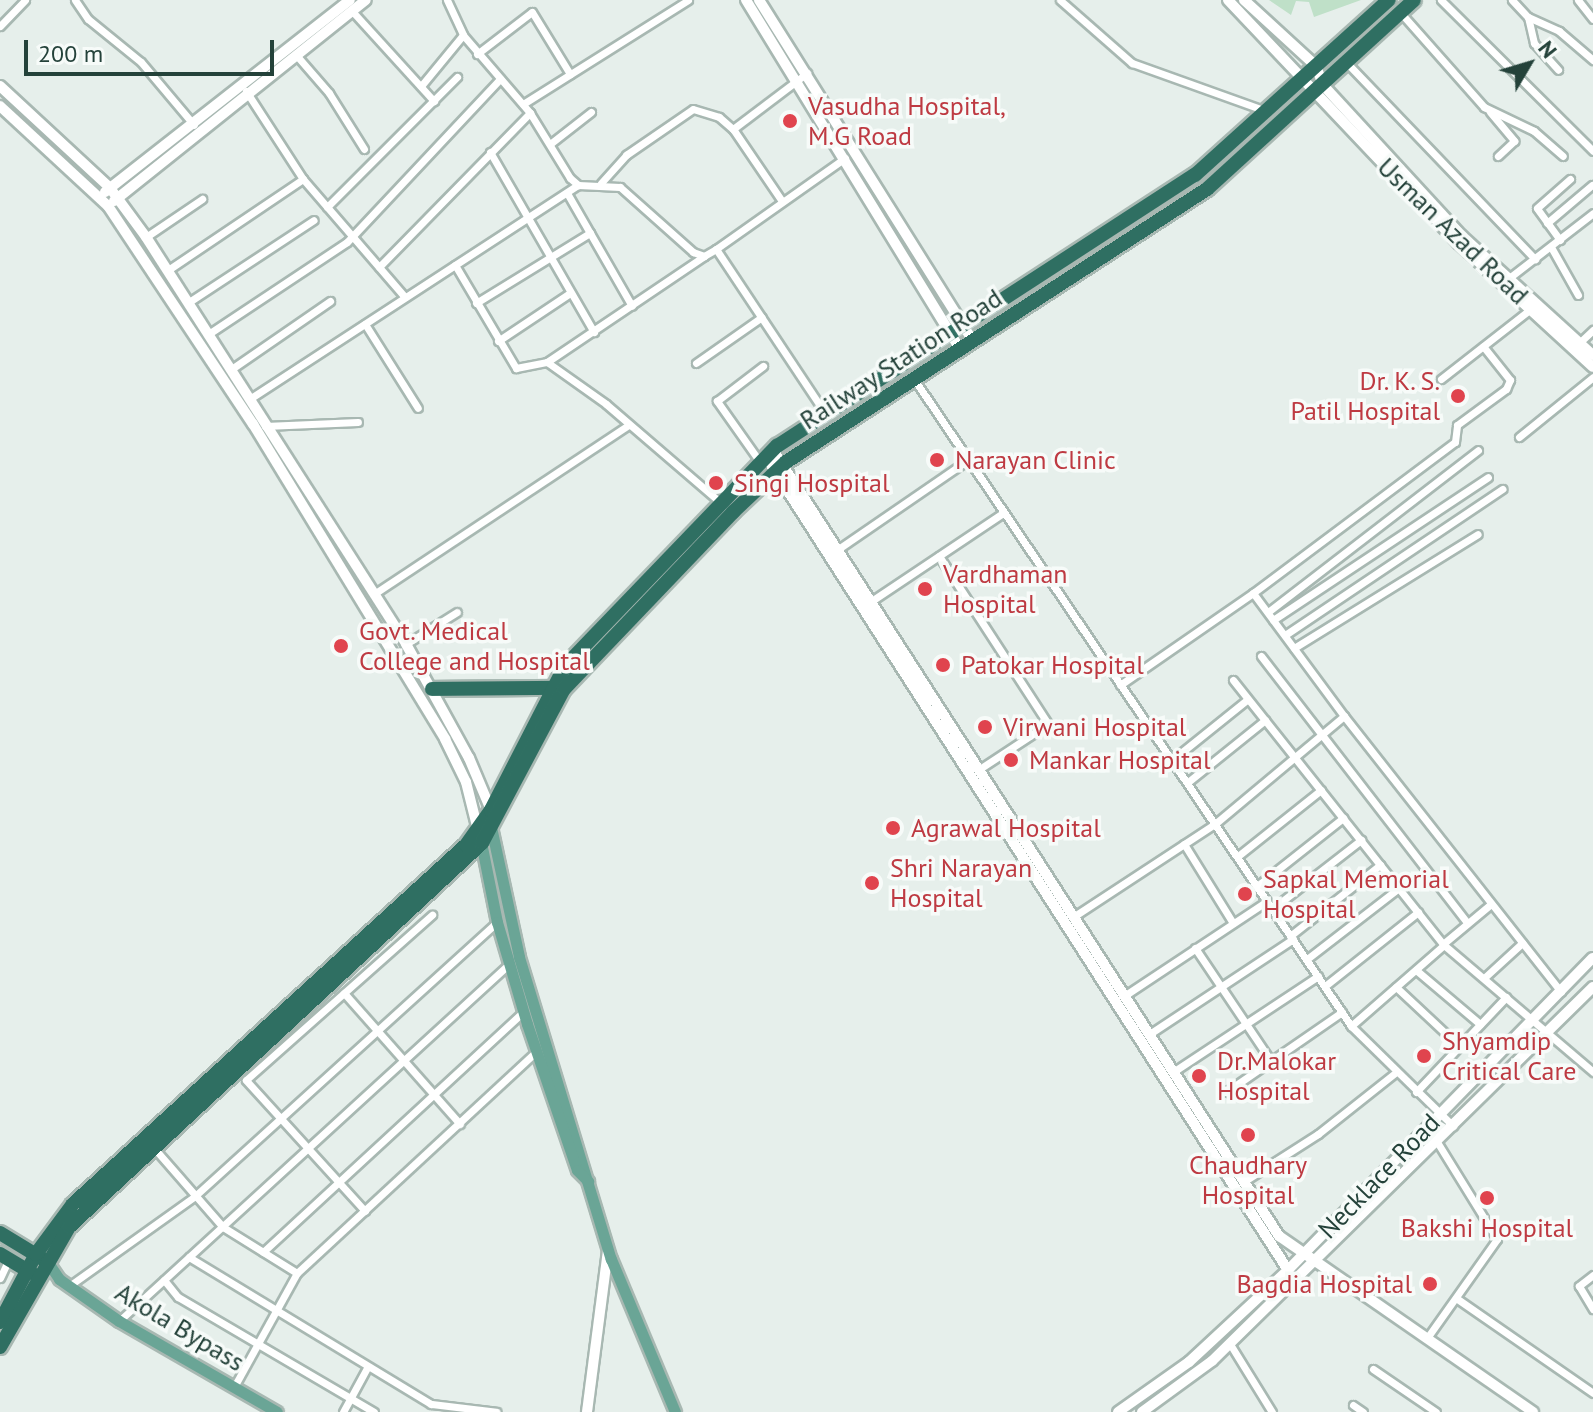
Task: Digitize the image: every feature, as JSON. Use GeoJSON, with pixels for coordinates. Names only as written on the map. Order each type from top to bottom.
{"type":"FeatureCollection","features":[{"type":"Feature","properties":{"kind":"highway","name":"Railway Station Road"},"geometry":{"type":"LineString","coordinates":[[483,835],[557,688],[565,666],[766,456],[825,413],[1195,175],[1389,0]]}},
{"type":"Feature","properties":{"kind":"highway","name":"Railway Station Road"},"geometry":{"type":"LineString","coordinates":[[483,835],[491,810],[557,688],[780,468],[1207,189],[1414,0]]}},
{"type":"Feature","properties":{"kind":"highway"},"geometry":{"type":"LineString","coordinates":[[432,689],[557,688]]}},
{"type":"Feature","properties":{"kind":"highway"},"geometry":{"type":"LineString","coordinates":[[41,1258],[69,1227],[483,835]]}},
{"type":"Feature","properties":{"kind":"highway"},"geometry":{"type":"LineString","coordinates":[[0,1347],[41,1258],[73,1204],[483,835]]}},
{"type":"Feature","properties":{"kind":"highway","name":"Akola Bypass"},"geometry":{"type":"LineString","coordinates":[[0,1233],[41,1258]]}},
{"type":"Feature","properties":{"kind":"highway","name":"Akola Bypass"},"geometry":{"type":"LineString","coordinates":[[5,1257],[34,1273]]}},
{"type":"Feature","properties":{"kind":"highway"},"geometry":{"type":"LineString","coordinates":[[0,1322],[34,1273]]}},
{"type":"Feature","properties":{"kind":"main road"},"geometry":{"type":"LineString","coordinates":[[114,192],[351,6],[366,0]]}},
{"type":"Feature","properties":{"kind":"main road"},"geometry":{"type":"LineString","coordinates":[[746,0],[966,345]]}},
{"type":"Feature","properties":{"kind":"main road"},"geometry":{"type":"LineString","coordinates":[[759,0],[807,73],[956,329]]}},
{"type":"Feature","properties":{"kind":"main road"},"geometry":{"type":"LineString","coordinates":[[1228,0],[1319,89]]}},
{"type":"Feature","properties":{"kind":"main road"},"geometry":{"type":"LineString","coordinates":[[1244,0],[1316,66],[1319,89]]}},
{"type":"Feature","properties":{"kind":"main road"},"geometry":{"type":"LineString","coordinates":[[104,201],[194,126],[297,56],[351,6]]}},
{"type":"Feature","properties":{"kind":"main road"},"geometry":{"type":"LineString","coordinates":[[0,86],[114,192],[146,237],[233,368],[406,644],[432,689],[491,810]]}},
{"type":"Feature","properties":{"kind":"main road","name":"Usman Azad Road"},"geometry":{"type":"LineString","coordinates":[[1319,89],[1462,236],[1577,345],[1593,367]]}},
{"type":"Feature","properties":{"kind":"main road","name":"Usman Azad Road"},"geometry":{"type":"LineString","coordinates":[[1319,89],[1458,243],[1532,308],[1593,355]]}},
{"type":"Feature","properties":{"kind":"main road"},"geometry":{"type":"LineString","coordinates":[[0,106],[104,201],[255,428],[426,705],[466,782],[609,1249],[675,1412]]}},
{"type":"Feature","properties":{"kind":"main road"},"geometry":{"type":"LineString","coordinates":[[766,456],[780,468],[837,550],[1124,996],[1145,1037],[1173,1072],[1279,1236],[1533,1412]]}},
{"type":"Feature","properties":{"kind":"main road"},"geometry":{"type":"LineString","coordinates":[[780,468],[1145,1037],[1288,1270]]}},
{"type":"Feature","properties":{"kind":"main road"},"geometry":{"type":"LineString","coordinates":[[483,835],[497,922],[523,1012],[577,1170],[588,1181]]}},
{"type":"Feature","properties":{"kind":"main road","name":"Necklace Road"},"geometry":{"type":"LineString","coordinates":[[1118,1412],[1208,1344],[1288,1270],[1593,958]]}},
{"type":"Feature","properties":{"kind":"main road","name":"Necklace Road"},"geometry":{"type":"LineString","coordinates":[[1142,1412],[1230,1344],[1593,987]]}},
{"type":"Feature","properties":{"kind":"main road"},"geometry":{"type":"LineString","coordinates":[[587,1412],[609,1249]]}},
{"type":"Feature","properties":{"kind":"main road","name":"Akola Bypass"},"geometry":{"type":"LineString","coordinates":[[41,1258],[64,1282],[119,1321],[277,1412]]}},
{"type":"Feature","properties":{"kind":"main road","name":"Akola Bypass"},"geometry":{"type":"LineString","coordinates":[[34,1273],[64,1282]]}},
{"type":"Feature","properties":{"kind":"main road"},"geometry":{"type":"LineString","coordinates":[[1208,1344],[1217,1356]]}},
{"type":"Feature","properties":{"kind":"street"},"geometry":{"type":"LineString","coordinates":[[0,26],[25,0]]}},
{"type":"Feature","properties":{"kind":"street"},"geometry":{"type":"LineString","coordinates":[[75,0],[88,19],[141,62],[194,126]]}},
{"type":"Feature","properties":{"kind":"street"},"geometry":{"type":"LineString","coordinates":[[458,0],[448,3],[463,35],[530,113],[578,185]]}},
{"type":"Feature","properties":{"kind":"street"},"geometry":{"type":"LineString","coordinates":[[523,104],[688,0]]}},
{"type":"Feature","properties":{"kind":"street"},"geometry":{"type":"LineString","coordinates":[[1060,0],[1132,63],[1268,112]]}},
{"type":"Feature","properties":{"kind":"street"},"geometry":{"type":"LineString","coordinates":[[1441,0],[1593,151]]}},
{"type":"Feature","properties":{"kind":"street"},"geometry":{"type":"LineString","coordinates":[[1512,0],[1528,17],[1559,31],[1593,60]]}},
{"type":"Feature","properties":{"kind":"street"},"geometry":{"type":"LineString","coordinates":[[1578,0],[1593,19]]}},
{"type":"Feature","properties":{"kind":"street"},"geometry":{"type":"LineString","coordinates":[[351,6],[434,101]]}},
{"type":"Feature","properties":{"kind":"street"},"geometry":{"type":"LineString","coordinates":[[477,54],[532,12],[570,74]]}},
{"type":"Feature","properties":{"kind":"street"},"geometry":{"type":"LineString","coordinates":[[1400,12],[1514,141],[1498,156]]}},
{"type":"Feature","properties":{"kind":"street"},"geometry":{"type":"LineString","coordinates":[[1528,17],[1534,43],[1558,70]]}},
{"type":"Feature","properties":{"kind":"street"},"geometry":{"type":"LineString","coordinates":[[421,86],[463,35]]}},
{"type":"Feature","properties":{"kind":"street"},"geometry":{"type":"LineString","coordinates":[[297,56],[329,93],[364,149]]}},
{"type":"Feature","properties":{"kind":"street"},"geometry":{"type":"LineString","coordinates":[[1347,63],[1535,259]]}},
{"type":"Feature","properties":{"kind":"street"},"geometry":{"type":"LineString","coordinates":[[733,129],[807,73]]}},
{"type":"Feature","properties":{"kind":"street"},"geometry":{"type":"LineString","coordinates":[[327,207],[457,77]]}},
{"type":"Feature","properties":{"kind":"street"},"geometry":{"type":"LineString","coordinates":[[210,333],[355,236],[500,79]]}},
{"type":"Feature","properties":{"kind":"street"},"geometry":{"type":"LineString","coordinates":[[246,91],[303,179],[405,297]]}},
{"type":"Feature","properties":{"kind":"street"},"geometry":{"type":"LineString","coordinates":[[601,183],[626,155],[689,110],[719,117],[733,129],[782,201]]}},
{"type":"Feature","properties":{"kind":"street"},"geometry":{"type":"LineString","coordinates":[[1489,110],[1534,131],[1563,156]]}},
{"type":"Feature","properties":{"kind":"street"},"geometry":{"type":"LineString","coordinates":[[550,144],[591,112]]}},
{"type":"Feature","properties":{"kind":"street"},"geometry":{"type":"LineString","coordinates":[[379,267],[530,113]]}},
{"type":"Feature","properties":{"kind":"street"},"geometry":{"type":"LineString","coordinates":[[490,152],[594,332]]}},
{"type":"Feature","properties":{"kind":"street"},"geometry":{"type":"LineString","coordinates":[[455,265],[514,367],[547,362],[845,158]]}},
{"type":"Feature","properties":{"kind":"street"},"geometry":{"type":"LineString","coordinates":[[168,270],[303,179]]}},
{"type":"Feature","properties":{"kind":"street"},"geometry":{"type":"LineString","coordinates":[[1560,240],[1537,208],[1570,179]]}},
{"type":"Feature","properties":{"kind":"street"},"geometry":{"type":"LineString","coordinates":[[251,398],[578,185],[601,183],[620,187],[693,252],[704,256]]}},
{"type":"Feature","properties":{"kind":"street"},"geometry":{"type":"LineString","coordinates":[[1547,223],[1592,185]]}},
{"type":"Feature","properties":{"kind":"street"},"geometry":{"type":"LineString","coordinates":[[567,193],[632,306]]}},
{"type":"Feature","properties":{"kind":"street"},"geometry":{"type":"LineString","coordinates":[[146,237],[202,199]]}},
{"type":"Feature","properties":{"kind":"street"},"geometry":{"type":"LineString","coordinates":[[1509,278],[1593,213]]}},
{"type":"Feature","properties":{"kind":"street"},"geometry":{"type":"LineString","coordinates":[[189,302],[314,220]]}},
{"type":"Feature","properties":{"kind":"street"},"geometry":{"type":"LineString","coordinates":[[476,303],[590,233]]}},
{"type":"Feature","properties":{"kind":"street"},"geometry":{"type":"LineString","coordinates":[[1551,247],[1578,295]]}},
{"type":"Feature","properties":{"kind":"street"},"geometry":{"type":"LineString","coordinates":[[716,249],[825,413]]}},
{"type":"Feature","properties":{"kind":"street"},"geometry":{"type":"LineString","coordinates":[[498,341],[570,293]]}},
{"type":"Feature","properties":{"kind":"street"},"geometry":{"type":"LineString","coordinates":[[233,368],[330,301]]}},
{"type":"Feature","properties":{"kind":"street"},"geometry":{"type":"LineString","coordinates":[[1441,379],[1532,308]]}},
{"type":"Feature","properties":{"kind":"street"},"geometry":{"type":"LineString","coordinates":[[696,363],[762,317]]}},
{"type":"Feature","properties":{"kind":"street"},"geometry":{"type":"LineString","coordinates":[[365,324],[418,408]]}},
{"type":"Feature","properties":{"kind":"street"},"geometry":{"type":"LineString","coordinates":[[1577,345],[1593,330]]}},
{"type":"Feature","properties":{"kind":"street"},"geometry":{"type":"LineString","coordinates":[[1120,685],[1253,593],[1455,442],[1457,425],[1506,389],[1510,380],[1483,346]]}},
{"type":"Feature","properties":{"kind":"street"},"geometry":{"type":"LineString","coordinates":[[547,362],[721,503]]}},
{"type":"Feature","properties":{"kind":"street"},"geometry":{"type":"LineString","coordinates":[[763,366],[717,401],[766,456]]}},
{"type":"Feature","properties":{"kind":"street"},"geometry":{"type":"LineString","coordinates":[[1519,437],[1593,377]]}},
{"type":"Feature","properties":{"kind":"street"},"geometry":{"type":"LineString","coordinates":[[914,379],[1351,1026],[1395,1073],[1453,1126]]}},
{"type":"Feature","properties":{"kind":"street"},"geometry":{"type":"LineString","coordinates":[[255,428],[358,422]]}},
{"type":"Feature","properties":{"kind":"street"},"geometry":{"type":"LineString","coordinates":[[374,594],[627,426]]}},
{"type":"Feature","properties":{"kind":"street"},"geometry":{"type":"LineString","coordinates":[[1268,612],[1478,450]]}},
{"type":"Feature","properties":{"kind":"street"},"geometry":{"type":"LineString","coordinates":[[837,550],[968,460]]}},
{"type":"Feature","properties":{"kind":"street"},"geometry":{"type":"LineString","coordinates":[[1273,620],[1488,477]]}},
{"type":"Feature","properties":{"kind":"street"},"geometry":{"type":"LineString","coordinates":[[1285,635],[1502,489]]}},
{"type":"Feature","properties":{"kind":"street"},"geometry":{"type":"LineString","coordinates":[[870,602],[1003,513]]}},
{"type":"Feature","properties":{"kind":"street"},"geometry":{"type":"LineString","coordinates":[[1294,648],[1478,534]]}},
{"type":"Feature","properties":{"kind":"street"},"geometry":{"type":"LineString","coordinates":[[939,556],[1048,724],[978,770]]}},
{"type":"Feature","properties":{"kind":"street"},"geometry":{"type":"LineString","coordinates":[[1253,593],[1344,716],[1561,992]]}},
{"type":"Feature","properties":{"kind":"street"},"geometry":{"type":"LineString","coordinates":[[406,644],[457,612]]}},
{"type":"Feature","properties":{"kind":"street"},"geometry":{"type":"LineString","coordinates":[[1261,656],[1319,736],[1467,923]]}},
{"type":"Feature","properties":{"kind":"street"},"geometry":{"type":"LineString","coordinates":[[1233,680],[1444,944],[1591,1069]]}},
{"type":"Feature","properties":{"kind":"street"},"geometry":{"type":"LineString","coordinates":[[1172,760],[1248,699]]}},
{"type":"Feature","properties":{"kind":"street"},"geometry":{"type":"LineString","coordinates":[[1073,917],[1216,823],[1344,716]]}},
{"type":"Feature","properties":{"kind":"street"},"geometry":{"type":"LineString","coordinates":[[1188,782],[1265,720]]}},
{"type":"Feature","properties":{"kind":"street"},"geometry":{"type":"LineString","coordinates":[[1238,856],[1321,790]]}},
{"type":"Feature","properties":{"kind":"street"},"geometry":{"type":"LineString","coordinates":[[1257,886],[1343,818]]}},
{"type":"Feature","properties":{"kind":"street"},"geometry":{"type":"LineString","coordinates":[[1272,909],[1361,840]]}},
{"type":"Feature","properties":{"kind":"street"},"geometry":{"type":"LineString","coordinates":[[1184,844],[1233,923]]}},
{"type":"Feature","properties":{"kind":"street"},"geometry":{"type":"LineString","coordinates":[[1145,1037],[1292,937],[1380,865]]}},
{"type":"Feature","properties":{"kind":"street"},"geometry":{"type":"LineString","coordinates":[[1307,959],[1399,888]]}},
{"type":"Feature","properties":{"kind":"street"},"geometry":{"type":"LineString","coordinates":[[1124,996],[1267,901]]}},
{"type":"Feature","properties":{"kind":"street"},"geometry":{"type":"LineString","coordinates":[[1351,1026],[1491,904]]}},
{"type":"Feature","properties":{"kind":"street"},"geometry":{"type":"LineString","coordinates":[[1325,986],[1418,912]]}},
{"type":"Feature","properties":{"kind":"street"},"geometry":{"type":"LineString","coordinates":[[365,1211],[247,1078],[432,915]]}},
{"type":"Feature","properties":{"kind":"street"},"geometry":{"type":"LineString","coordinates":[[64,1282],[195,1196],[497,922]]}},
{"type":"Feature","properties":{"kind":"street"},"geometry":{"type":"LineString","coordinates":[[1484,978],[1522,943]]}},
{"type":"Feature","properties":{"kind":"street"},"geometry":{"type":"LineString","coordinates":[[1195,948],[1271,1061]]}},
{"type":"Feature","properties":{"kind":"street"},"geometry":{"type":"LineString","coordinates":[[119,1321],[509,964]]}},
{"type":"Feature","properties":{"kind":"street"},"geometry":{"type":"LineString","coordinates":[[1416,970],[1480,1024]]}},
{"type":"Feature","properties":{"kind":"street"},"geometry":{"type":"LineString","coordinates":[[1173,1072],[1318,976]]}},
{"type":"Feature","properties":{"kind":"street"},"geometry":{"type":"LineString","coordinates":[[1396,987],[1459,1046]]}},
{"type":"Feature","properties":{"kind":"street"},"geometry":{"type":"LineString","coordinates":[[344,993],[460,1124]]}},
{"type":"Feature","properties":{"kind":"street"},"geometry":{"type":"LineString","coordinates":[[1416,1092],[1506,997]]}},
{"type":"Feature","properties":{"kind":"street"},"geometry":{"type":"LineString","coordinates":[[263,1252],[523,1012]]}},
{"type":"Feature","properties":{"kind":"street"},"geometry":{"type":"LineString","coordinates":[[1226,1092],[1342,1012]]}},
{"type":"Feature","properties":{"kind":"street"},"geometry":{"type":"LineString","coordinates":[[234,1387],[297,1273],[536,1052]]}},
{"type":"Feature","properties":{"kind":"street"},"geometry":{"type":"LineString","coordinates":[[1243,1182],[1318,1134],[1395,1073]]}},
{"type":"Feature","properties":{"kind":"street"},"geometry":{"type":"LineString","coordinates":[[1427,1338],[1497,1239],[1437,1142]]}},
{"type":"Feature","properties":{"kind":"street"},"geometry":{"type":"LineString","coordinates":[[154,1148],[223,1227],[297,1273]]}},
{"type":"Feature","properties":{"kind":"street"},"geometry":{"type":"LineString","coordinates":[[0,1278],[5,1257]]}},
{"type":"Feature","properties":{"kind":"street"},"geometry":{"type":"LineString","coordinates":[[189,1257],[431,1404],[497,1412]]}},
{"type":"Feature","properties":{"kind":"street"},"geometry":{"type":"LineString","coordinates":[[1593,1275],[1579,1286],[1593,1309]]}},
{"type":"Feature","properties":{"kind":"street"},"geometry":{"type":"LineString","coordinates":[[164,1280],[178,1297],[374,1412]]}},
{"type":"Feature","properties":{"kind":"street"},"geometry":{"type":"LineString","coordinates":[[1456,1298],[1593,1393]]}},
{"type":"Feature","properties":{"kind":"street"},"geometry":{"type":"LineString","coordinates":[[1230,1344],[1272,1412]]}},
{"type":"Feature","properties":{"kind":"street"},"geometry":{"type":"LineString","coordinates":[[343,1412],[368,1366]]}},
{"type":"Feature","properties":{"kind":"street"},"geometry":{"type":"LineString","coordinates":[[1373,1369],[1436,1412]]}},
{"type":"Feature","properties":{"kind":"street"},"geometry":{"type":"LineString","coordinates":[[1353,1405],[1363,1412]]}},
{"type":"Feature","properties":{"kind":"green space"},"geometry":{"type":"Polygon","coordinates":[[[1269,0],[1361,0],[1314,17],[1309,2],[1296,1],[1291,15],[1269,0]]]}},
{"type":"Feature","properties":{"kind":"place","name":"Vasudha Hospital, M.G Road"},"geometry":{"type":"Point","coordinates":[790,121]}},
{"type":"Feature","properties":{"kind":"place","name":"Dr. K. S. Patil Hospital"},"geometry":{"type":"Point","coordinates":[1458,396]}},
{"type":"Feature","properties":{"kind":"place","name":"Narayan Clinic"},"geometry":{"type":"Point","coordinates":[937,460]}},
{"type":"Feature","properties":{"kind":"place","name":"Singi Hospital"},"geometry":{"type":"Point","coordinates":[716,483]}},
{"type":"Feature","properties":{"kind":"place","name":"Vardhaman Hospital"},"geometry":{"type":"Point","coordinates":[925,589]}},
{"type":"Feature","properties":{"kind":"place","name":"Govt. Medical College and Hospital"},"geometry":{"type":"Point","coordinates":[341,646]}},
{"type":"Feature","properties":{"kind":"place","name":"Patokar Hospital"},"geometry":{"type":"Point","coordinates":[943,665]}},
{"type":"Feature","properties":{"kind":"place","name":"Virwani Hospital"},"geometry":{"type":"Point","coordinates":[985,727]}},
{"type":"Feature","properties":{"kind":"place","name":"Mankar Hospital"},"geometry":{"type":"Point","coordinates":[1011,760]}},
{"type":"Feature","properties":{"kind":"place","name":"Agrawal Hospital"},"geometry":{"type":"Point","coordinates":[893,828]}},
{"type":"Feature","properties":{"kind":"place","name":"Shri Narayan Hospital"},"geometry":{"type":"Point","coordinates":[872,883]}},
{"type":"Feature","properties":{"kind":"place","name":"Sapkal Memorial Hospital"},"geometry":{"type":"Point","coordinates":[1245,894]}},
{"type":"Feature","properties":{"kind":"place","name":"Shyamdip Critical Care"},"geometry":{"type":"Point","coordinates":[1424,1056]}},
{"type":"Feature","properties":{"kind":"place","name":"Dr.Malokar Hospital"},"geometry":{"type":"Point","coordinates":[1199,1076]}},
{"type":"Feature","properties":{"kind":"place","name":"Chaudhary Hospital"},"geometry":{"type":"Point","coordinates":[1248,1135]}},
{"type":"Feature","properties":{"kind":"place","name":"Bakshi Hospital"},"geometry":{"type":"Point","coordinates":[1487,1198]}},
{"type":"Feature","properties":{"kind":"place","name":"Bagdia Hospital"},"geometry":{"type":"Point","coordinates":[1430,1284]}}]}
